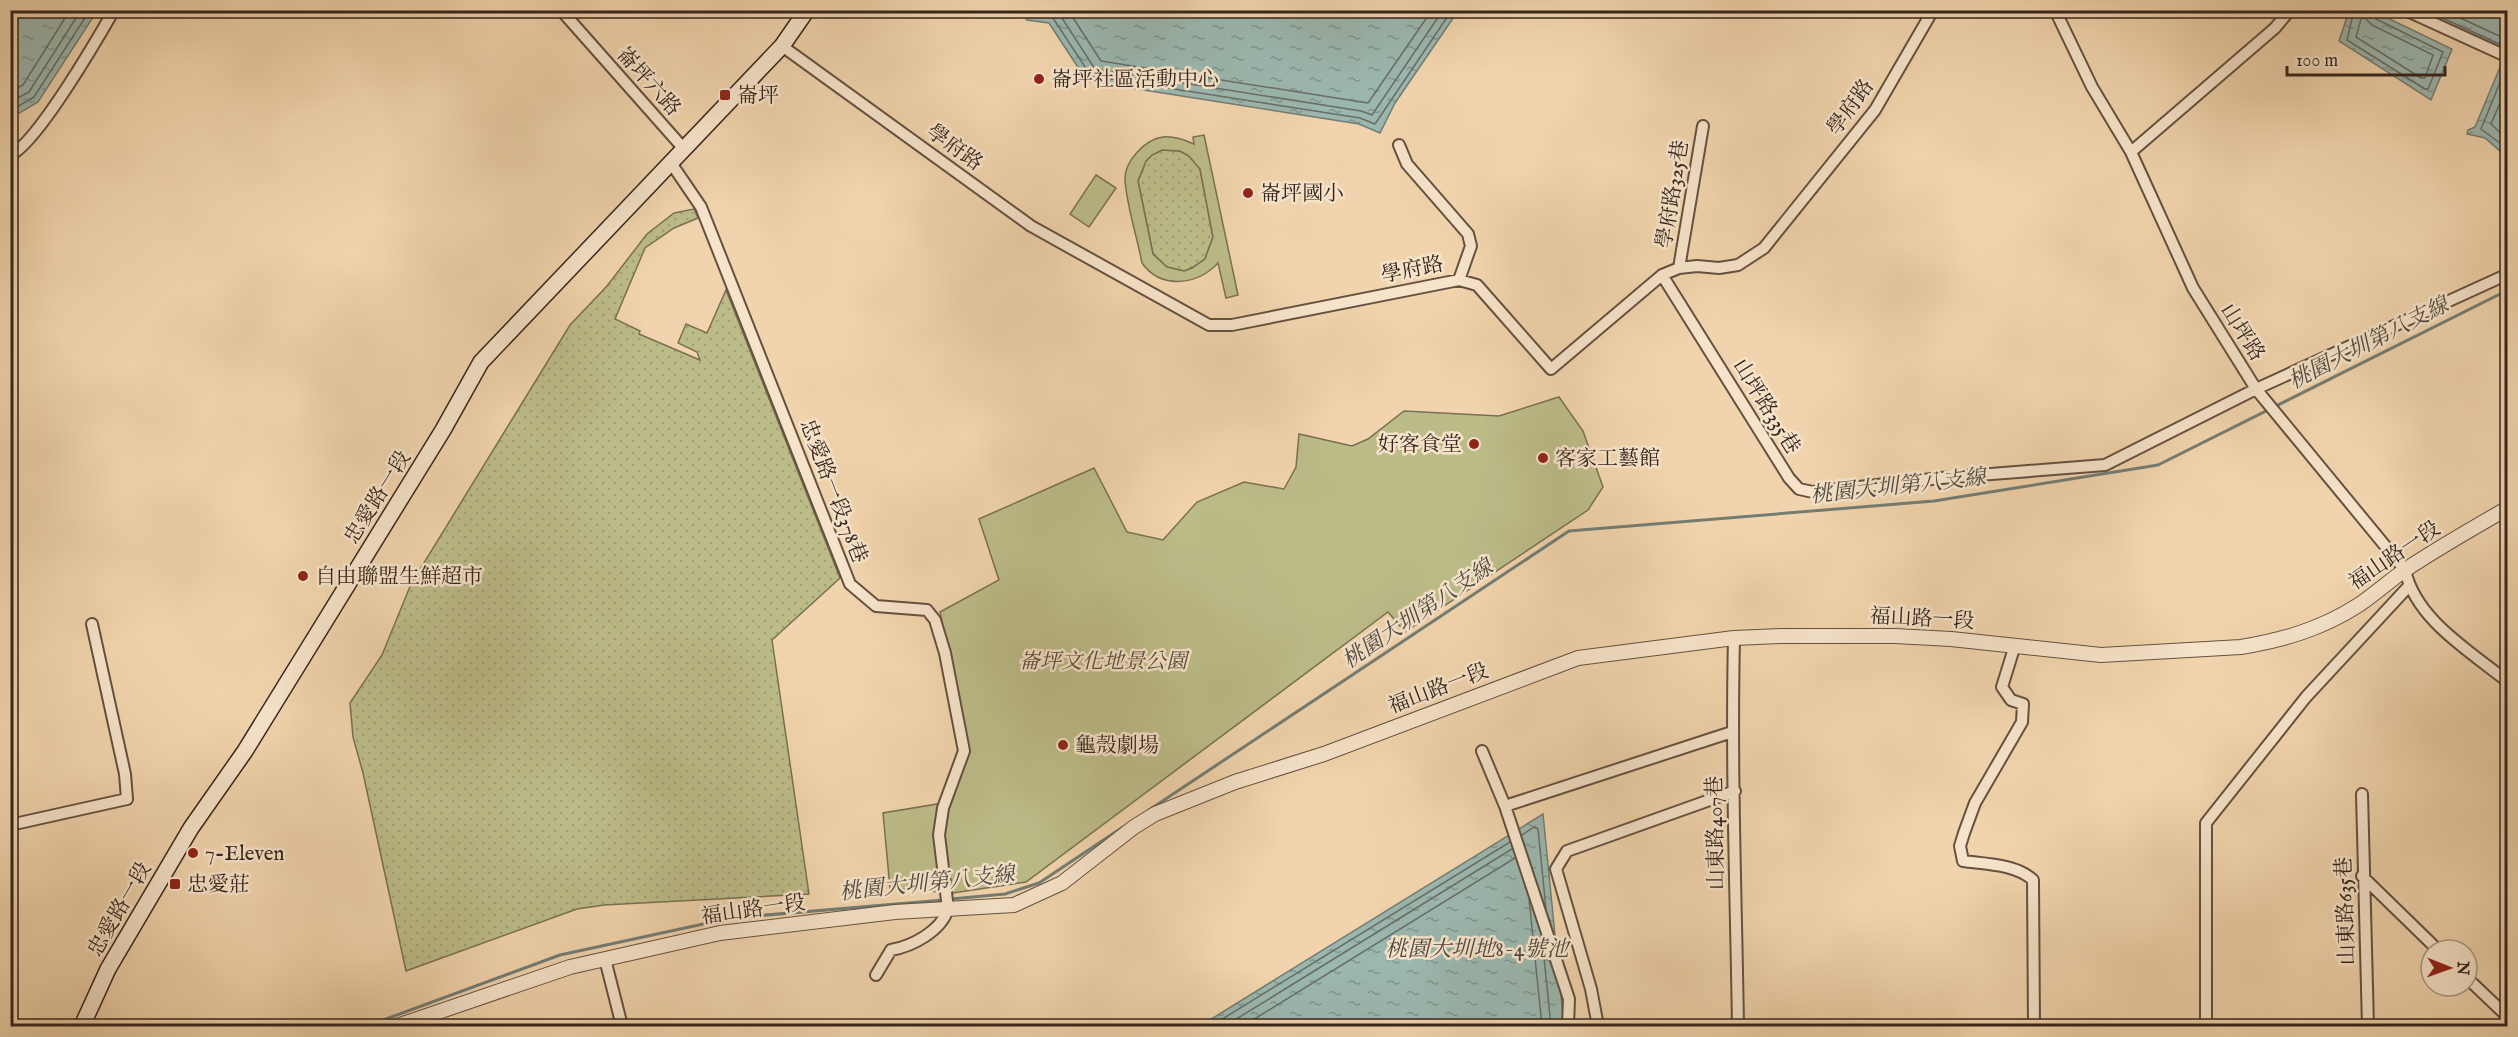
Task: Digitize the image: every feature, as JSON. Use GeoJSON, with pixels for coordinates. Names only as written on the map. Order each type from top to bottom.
{"type":"FeatureCollection","features":[{"type":"Feature","properties":{"kind":"main road","name":"忠愛路一段"},"geometry":{"type":"LineString","coordinates":[[82,1026],[108,969],[185,837],[245,751],[443,430],[481,362],[782,46],[807,10]]}},
{"type":"Feature","properties":{"kind":"street"},"geometry":{"type":"LineString","coordinates":[[10,155],[15,153],[33,134],[76,76],[114,10]]}},
{"type":"Feature","properties":{"kind":"street","name":"崙坪六路"},"geometry":{"type":"LineString","coordinates":[[561,10],[684,149]]}},
{"type":"Feature","properties":{"kind":"street","name":"學府路"},"geometry":{"type":"LineString","coordinates":[[782,46],[1031,226],[1209,325],[1232,325],[1459,280],[1477,285],[1551,369],[1662,275],[1679,268],[1697,266],[1719,268],[1738,265],[1764,248],[1875,110],[1933,10]]}},
{"type":"Feature","properties":{"kind":"street","name":"山坪路"},"geometry":{"type":"LineString","coordinates":[[2055,10],[2092,87],[2131,152],[2193,288],[2256,389],[2404,570],[2408,587],[2431,619],[2508,682]]}},
{"type":"Feature","properties":{"kind":"street"},"geometry":{"type":"LineString","coordinates":[[2131,152],[2274,28],[2290,10]]}},
{"type":"Feature","properties":{"kind":"street"},"geometry":{"type":"LineString","coordinates":[[2404,10],[2508,57]]}},
{"type":"Feature","properties":{"kind":"street","name":"學府路325巷"},"geometry":{"type":"LineString","coordinates":[[1679,268],[1703,126]]}},
{"type":"Feature","properties":{"kind":"street"},"geometry":{"type":"LineString","coordinates":[[1400,145],[1407,164],[1468,234],[1471,246],[1459,280]]}},
{"type":"Feature","properties":{"kind":"street","name":"忠愛路一段378巷"},"geometry":{"type":"LineString","coordinates":[[671,164],[701,207],[850,584],[876,606],[927,610],[935,620],[945,653],[964,751],[943,808],[939,835],[947,903]]}},
{"type":"Feature","properties":{"kind":"street","name":"山坪路335巷"},"geometry":{"type":"LineString","coordinates":[[1662,275],[1789,478],[1798,489],[1813,492],[1941,478],[2105,465],[2256,389],[2508,274]]}},
{"type":"Feature","properties":{"kind":"street","name":"福山路一段"},"geometry":{"type":"LineString","coordinates":[[397,1026],[570,967],[720,933],[895,912],[947,903],[1014,905],[1062,883],[1134,827],[1155,814],[1235,782],[1324,754],[1578,658],[1734,638],[1895,636],[2015,645],[2101,655],[2263,643],[2318,627],[2357,605],[2404,570],[2508,508]]}},
{"type":"Feature","properties":{"kind":"street"},"geometry":{"type":"LineString","coordinates":[[2206,1026],[2206,823],[2306,697],[2408,587]]}},
{"type":"Feature","properties":{"kind":"street"},"geometry":{"type":"LineString","coordinates":[[10,825],[127,800],[125,774],[92,624]]}},
{"type":"Feature","properties":{"kind":"street","name":"山東路407巷"},"geometry":{"type":"LineString","coordinates":[[1734,638],[1732,732],[1738,1026]]}},
{"type":"Feature","properties":{"kind":"street"},"geometry":{"type":"LineString","coordinates":[[2015,645],[2002,687],[2011,700],[2023,704],[2022,722],[1975,803],[1960,846],[1963,861],[2016,869],[2025,872],[2033,880],[2034,1026]]}},
{"type":"Feature","properties":{"kind":"street"},"geometry":{"type":"LineString","coordinates":[[1505,806],[1732,732]]}},
{"type":"Feature","properties":{"kind":"street"},"geometry":{"type":"LineString","coordinates":[[1482,751],[1505,806],[1569,999],[1568,1026]]}},
{"type":"Feature","properties":{"kind":"street"},"geometry":{"type":"LineString","coordinates":[[1598,1026],[1591,989],[1556,869],[1568,851],[1735,791]]}},
{"type":"Feature","properties":{"kind":"street","name":"山東路635巷"},"geometry":{"type":"LineString","coordinates":[[2362,794],[2362,876],[2368,1026]]}},
{"type":"Feature","properties":{"kind":"street"},"geometry":{"type":"LineString","coordinates":[[2362,876],[2426,938]]}},
{"type":"Feature","properties":{"kind":"street"},"geometry":{"type":"LineString","coordinates":[[876,975],[891,950],[901,948],[937,928],[945,920],[947,903]]}},
{"type":"Feature","properties":{"kind":"street"},"geometry":{"type":"LineString","coordinates":[[605,959],[622,1026]]}},
{"type":"Feature","properties":{"kind":"street"},"geometry":{"type":"LineString","coordinates":[[2479,989],[2508,1017]]}},
{"type":"Feature","properties":{"kind":"green space"},"geometry":{"type":"Polygon","coordinates":[[[1204,135],[1238,295],[1226,298],[1218,263],[1210,270],[1190,280],[1169,281],[1150,272],[1142,263],[1130,211],[1125,180],[1128,166],[1137,152],[1149,142],[1163,137],[1194,144],[1193,137],[1204,135]],[[1162,150],[1152,155],[1146,161],[1138,181],[1153,254],[1167,267],[1184,271],[1205,259],[1213,237],[1200,169],[1189,156],[1180,151],[1162,150]]]}},
{"type":"Feature","properties":{"kind":"green space"},"geometry":{"type":"Polygon","coordinates":[[[1162,150],[1180,151],[1189,156],[1200,169],[1213,237],[1205,259],[1184,271],[1167,267],[1153,254],[1138,181],[1146,161],[1162,150]]]}},
{"type":"Feature","properties":{"kind":"green space"},"geometry":{"type":"Polygon","coordinates":[[[1096,175],[1116,188],[1089,227],[1070,214],[1096,175]]]}},
{"type":"Feature","properties":{"kind":"green space"},"geometry":{"type":"Polygon","coordinates":[[[694,209],[698,218],[674,228],[645,248],[615,319],[640,331],[639,334],[700,360],[697,352],[678,343],[686,324],[707,333],[726,290],[840,578],[772,640],[809,894],[604,905],[577,909],[406,971],[363,773],[353,737],[350,703],[382,655],[411,584],[570,325],[607,286],[647,234],[674,213],[694,209]]]}},
{"type":"Feature","properties":{"kind":"green space","name":"崙坪文化地景公園"},"geometry":{"type":"Polygon","coordinates":[[[1559,397],[1583,431],[1603,487],[1588,510],[1405,632],[1388,612],[1026,882],[953,893],[890,888],[883,813],[949,802],[969,753],[940,612],[999,580],[979,519],[1094,468],[1127,532],[1163,540],[1197,502],[1244,482],[1284,489],[1296,467],[1299,434],[1352,446],[1368,439],[1404,411],[1499,416],[1559,397]]]}},
{"type":"Feature","properties":{"kind":"water"},"geometry":{"type":"Polygon","coordinates":[[[11,10],[97,11],[38,102],[11,118],[11,10]]]}},
{"type":"Feature","properties":{"kind":"water"},"geometry":{"type":"Polygon","coordinates":[[[1020,11],[1458,11],[1395,103],[1380,133],[1359,124],[1087,81],[1049,23],[1027,20],[1020,11]]]}},
{"type":"Feature","properties":{"kind":"water"},"geometry":{"type":"Polygon","coordinates":[[[2349,11],[2373,11],[2452,49],[2431,100],[2339,41],[2349,11]]]}},
{"type":"Feature","properties":{"kind":"water"},"geometry":{"type":"Polygon","coordinates":[[[2411,11],[2507,11],[2507,55],[2411,11]]]}},
{"type":"Feature","properties":{"kind":"water"},"geometry":{"type":"Polygon","coordinates":[[[2501,65],[2507,68],[2507,157],[2485,138],[2467,134],[2468,130],[2475,127],[2501,65]]]}},
{"type":"Feature","properties":{"kind":"water","name":"桃園大圳地8-4號池"},"geometry":{"type":"Polygon","coordinates":[[[1543,814],[1564,1026],[1200,1026],[1543,814]]]}},
{"type":"Feature","properties":{"kind":"waterway","name":"桃園大圳第八支線"},"geometry":{"type":"LineString","coordinates":[[1149,810],[1569,531],[1934,501],[2158,465],[2508,290]]}},
{"type":"Feature","properties":{"kind":"waterway","name":"桃園大圳第八支線"},"geometry":{"type":"LineString","coordinates":[[951,899],[1005,894],[1039,883],[1123,827]]}},
{"type":"Feature","properties":{"kind":"waterway","name":"桃園大圳第八支線"},"geometry":{"type":"LineString","coordinates":[[367,1026],[560,955],[731,918],[944,900]]}},
{"type":"Feature","properties":{"kind":"place","name":"崙坪社區活動中心"},"geometry":{"type":"Point","coordinates":[1039,79]}},
{"type":"Feature","properties":{"kind":"place","name":"崙坪"},"geometry":{"type":"Point","coordinates":[725,95]}},
{"type":"Feature","properties":{"kind":"place","name":"崙坪國小"},"geometry":{"type":"Point","coordinates":[1248,193]}},
{"type":"Feature","properties":{"kind":"place","name":"好客食堂"},"geometry":{"type":"Point","coordinates":[1474,444]}},
{"type":"Feature","properties":{"kind":"place","name":"客家工藝館"},"geometry":{"type":"Point","coordinates":[1543,458]}},
{"type":"Feature","properties":{"kind":"place","name":"自由聯盟生鮮超市"},"geometry":{"type":"Point","coordinates":[303,576]}},
{"type":"Feature","properties":{"kind":"place","name":"龜殼劇場"},"geometry":{"type":"Point","coordinates":[1063,745]}},
{"type":"Feature","properties":{"kind":"place","name":"7-Eleven"},"geometry":{"type":"Point","coordinates":[193,853]}},
{"type":"Feature","properties":{"kind":"place","name":"忠愛莊"},"geometry":{"type":"Point","coordinates":[175,884]}}]}
